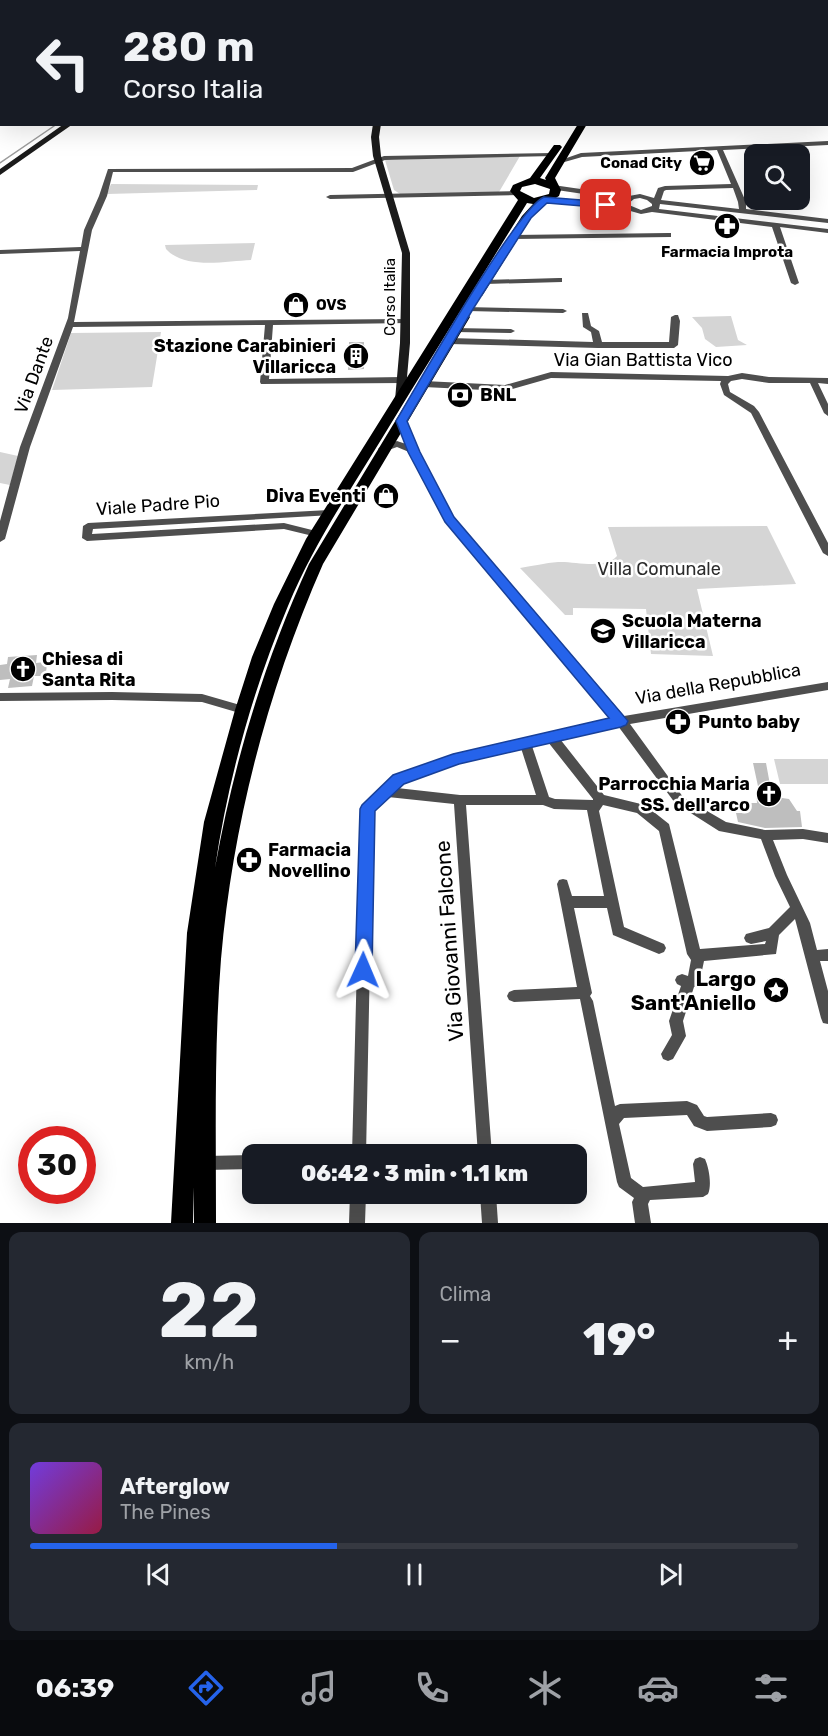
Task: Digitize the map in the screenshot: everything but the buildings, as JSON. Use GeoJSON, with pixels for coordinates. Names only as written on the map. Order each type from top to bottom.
{"type":"FeatureCollection","features":[{"type":"Feature","properties":{"kind":"main road"},"geometry":{"type":"LineString","coordinates":[[182,1223],[196,933],[213,822],[243,710],[260,657],[281,604],[329,513],[403,409],[424,384],[468,309],[528,216],[544,200],[554,196],[556,190],[550,178],[556,158],[571,126]]}},
{"type":"Feature","properties":{"kind":"main road"},"geometry":{"type":"LineString","coordinates":[[533,181],[567,150],[582,126]]}},
{"type":"Feature","properties":{"kind":"main road"},"geometry":{"type":"LineString","coordinates":[[520,196],[516,188],[518,185],[533,181],[553,186]]}},
{"type":"Feature","properties":{"kind":"main road"},"geometry":{"type":"LineString","coordinates":[[520,196],[544,200]]}},
{"type":"Feature","properties":{"kind":"main road"},"geometry":{"type":"LineString","coordinates":[[205,1223],[208,1018],[214,942],[236,806],[258,717],[296,605],[327,543],[384,449],[420,368],[520,196]]}},
{"type":"Feature","properties":{"kind":"street"},"geometry":{"type":"LineString","coordinates":[[0,173],[67,126]]}},
{"type":"Feature","properties":{"kind":"street","name":"Corso Italia"},"geometry":{"type":"LineString","coordinates":[[377,126],[375,137],[378,160],[406,253],[403,409]]}},
{"type":"Feature","properties":{"kind":"street"},"geometry":{"type":"LineString","coordinates":[[378,160],[556,158],[828,143]]}},
{"type":"Feature","properties":{"kind":"street"},"geometry":{"type":"LineString","coordinates":[[567,150],[581,155]]}},
{"type":"Feature","properties":{"kind":"street"},"geometry":{"type":"LineString","coordinates":[[720,150],[743,211]]}},
{"type":"Feature","properties":{"kind":"street","name":"Via Dante"},"geometry":{"type":"LineString","coordinates":[[0,539],[25,447],[70,325],[88,230],[103,196],[110,170],[353,170],[378,160]]}},
{"type":"Feature","properties":{"kind":"street"},"geometry":{"type":"LineString","coordinates":[[553,186],[628,198],[645,196],[656,201],[828,221]]}},
{"type":"Feature","properties":{"kind":"street"},"geometry":{"type":"LineString","coordinates":[[652,210],[656,207],[661,190],[665,188],[735,186]]}},
{"type":"Feature","properties":{"kind":"street"},"geometry":{"type":"LineString","coordinates":[[571,202],[565,198],[565,194],[576,191]]}},
{"type":"Feature","properties":{"kind":"street"},"geometry":{"type":"LineString","coordinates":[[330,197],[520,196]]}},
{"type":"Feature","properties":{"kind":"street"},"geometry":{"type":"LineString","coordinates":[[628,198],[625,202],[628,208]]}},
{"type":"Feature","properties":{"kind":"street"},"geometry":{"type":"LineString","coordinates":[[544,200],[828,231]]}},
{"type":"Feature","properties":{"kind":"street"},"geometry":{"type":"LineString","coordinates":[[775,225],[795,283]]}},
{"type":"Feature","properties":{"kind":"street"},"geometry":{"type":"LineString","coordinates":[[514,237],[668,235]]}},
{"type":"Feature","properties":{"kind":"street"},"geometry":{"type":"LineString","coordinates":[[0,252],[85,249]]}},
{"type":"Feature","properties":{"kind":"street"},"geometry":{"type":"LineString","coordinates":[[485,282],[559,280]]}},
{"type":"Feature","properties":{"kind":"street"},"geometry":{"type":"LineString","coordinates":[[468,309],[563,311]]}},
{"type":"Feature","properties":{"kind":"street"},"geometry":{"type":"LineString","coordinates":[[585,315],[587,327],[595,331],[597,345]]}},
{"type":"Feature","properties":{"kind":"street"},"geometry":{"type":"LineString","coordinates":[[450,341],[674,345],[672,338],[677,326],[675,317]]}},
{"type":"Feature","properties":{"kind":"street"},"geometry":{"type":"LineString","coordinates":[[70,325],[405,321]]}},
{"type":"Feature","properties":{"kind":"street"},"geometry":{"type":"LineString","coordinates":[[269,322],[264,382],[404,380]]}},
{"type":"Feature","properties":{"kind":"street"},"geometry":{"type":"LineString","coordinates":[[456,330],[511,331]]}},
{"type":"Feature","properties":{"kind":"street"},"geometry":{"type":"LineString","coordinates":[[404,366],[420,368]]}},
{"type":"Feature","properties":{"kind":"street","name":"Via Gian Battista Vico"},"geometry":{"type":"LineString","coordinates":[[424,384],[504,387],[551,375],[728,379],[742,376],[769,380],[828,381]]}},
{"type":"Feature","properties":{"kind":"street"},"geometry":{"type":"LineString","coordinates":[[728,379],[724,384],[725,392],[730,397],[748,404],[755,412],[828,553]]}},
{"type":"Feature","properties":{"kind":"street"},"geometry":{"type":"LineString","coordinates":[[813,381],[827,411]]}},
{"type":"Feature","properties":{"kind":"street"},"geometry":{"type":"LineString","coordinates":[[403,409],[413,450],[449,519],[621,721],[679,800],[723,827],[765,835],[802,834],[828,838]]}},
{"type":"Feature","properties":{"kind":"street"},"geometry":{"type":"LineString","coordinates":[[384,449],[397,444],[413,450]]}},
{"type":"Feature","properties":{"kind":"street","name":"Viale Padre Pio"},"geometry":{"type":"LineString","coordinates":[[317,534],[284,526],[87,538],[88,526],[329,513]]}},
{"type":"Feature","properties":{"kind":"street","name":"Via della Repubblica"},"geometry":{"type":"LineString","coordinates":[[359,1144],[367,809],[398,780],[458,758],[621,721],[828,686]]}},
{"type":"Feature","properties":{"kind":"street"},"geometry":{"type":"LineString","coordinates":[[0,697],[202,698],[243,710]]}},
{"type":"Feature","properties":{"kind":"street"},"geometry":{"type":"LineString","coordinates":[[551,737],[598,802]]}},
{"type":"Feature","properties":{"kind":"street"},"geometry":{"type":"LineString","coordinates":[[525,743],[544,800]]}},
{"type":"Feature","properties":{"kind":"street"},"geometry":{"type":"LineString","coordinates":[[385,792],[460,800],[544,800],[554,804],[598,802],[641,809],[665,828],[694,954],[698,958]]}},
{"type":"Feature","properties":{"kind":"street","name":"Via Giovanni Falcone"},"geometry":{"type":"LineString","coordinates":[[460,800],[484,1144]]}},
{"type":"Feature","properties":{"kind":"street"},"geometry":{"type":"LineString","coordinates":[[598,802],[593,810],[618,931],[659,948]]}},
{"type":"Feature","properties":{"kind":"street"},"geometry":{"type":"LineString","coordinates":[[765,835],[781,876],[797,908],[813,956],[828,1018]]}},
{"type":"Feature","properties":{"kind":"street"},"geometry":{"type":"LineString","coordinates":[[514,996],[585,993],[563,884]]}},
{"type":"Feature","properties":{"kind":"street"},"geometry":{"type":"LineString","coordinates":[[567,902],[612,902]]}},
{"type":"Feature","properties":{"kind":"street"},"geometry":{"type":"LineString","coordinates":[[751,938],[773,933],[797,908]]}},
{"type":"Feature","properties":{"kind":"street"},"geometry":{"type":"LineString","coordinates":[[668,1054],[678,1036],[676,1021],[686,981],[694,981],[698,958],[703,954],[771,950],[773,933]]}},
{"type":"Feature","properties":{"kind":"street"},"geometry":{"type":"LineString","coordinates":[[813,956],[828,955]]}},
{"type":"Feature","properties":{"kind":"street"},"geometry":{"type":"LineString","coordinates":[[586,1001],[624,1182],[644,1196]]}},
{"type":"Feature","properties":{"kind":"street"},"geometry":{"type":"LineString","coordinates":[[611,1122],[614,1115],[620,1111],[687,1108],[692,1110],[699,1121],[707,1124],[771,1120]]}},
{"type":"Feature","properties":{"kind":"street"},"geometry":{"type":"LineString","coordinates":[[206,1163],[242,1162]]}},
{"type":"Feature","properties":{"kind":"street"},"geometry":{"type":"LineString","coordinates":[[643,1223],[640,1202],[652,1191],[703,1189],[699,1164]]}},
{"type":"Feature","properties":{"kind":"street"},"geometry":{"type":"LineString","coordinates":[[357,1223],[358,1204]]}},
{"type":"Feature","properties":{"kind":"street"},"geometry":{"type":"LineString","coordinates":[[489,1204],[490,1223]]}},
{"type":"Feature","properties":{"kind":"green space"},"geometry":{"type":"Polygon","coordinates":[[[520,156],[499,192],[400,194],[394,190],[385,160],[520,156]]]}},
{"type":"Feature","properties":{"kind":"green space"},"geometry":{"type":"Polygon","coordinates":[[[111,184],[258,185],[257,190],[107,194],[111,184]]]}},
{"type":"Feature","properties":{"kind":"green space"},"geometry":{"type":"Polygon","coordinates":[[[255,243],[251,260],[206,263],[174,256],[165,245],[255,243]]]}},
{"type":"Feature","properties":{"kind":"green space"},"geometry":{"type":"Polygon","coordinates":[[[731,316],[738,340],[747,345],[716,347],[705,339],[702,328],[692,317],[731,316]]]}},
{"type":"Feature","properties":{"kind":"green space"},"geometry":{"type":"Polygon","coordinates":[[[161,332],[152,387],[52,390],[71,333],[161,332]]]}},
{"type":"Feature","properties":{"kind":"green space"},"geometry":{"type":"Polygon","coordinates":[[[0,452],[18,456],[10,485],[0,483],[0,452]]]}},
{"type":"Feature","properties":{"kind":"green space","name":"Villa Comunale"},"geometry":{"type":"Polygon","coordinates":[[[767,526],[796,584],[697,589],[713,656],[651,654],[646,609],[573,608],[573,615],[565,615],[520,568],[558,562],[605,563],[617,556],[608,527],[767,526]]]}},
{"type":"Feature","properties":{"kind":"green space"},"geometry":{"type":"Polygon","coordinates":[[[774,759],[828,759],[828,784],[780,784],[774,759]]]}},
{"type":"Feature","properties":{"kind":"waterway"},"geometry":{"type":"LineString","coordinates":[[0,163],[54,126]]}},
{"type":"Feature","properties":{"kind":"place","name":"Conad City"},"geometry":{"type":"Point","coordinates":[702,163]}},
{"type":"Feature","properties":{"kind":"place","name":"Farmacia Improta"},"geometry":{"type":"Point","coordinates":[727,226]}},
{"type":"Feature","properties":{"kind":"place","name":"OVS"},"geometry":{"type":"Point","coordinates":[296,305]}},
{"type":"Feature","properties":{"kind":"place","name":"Stazione Carabinieri Villaricca"},"geometry":{"type":"Point","coordinates":[356,356]}},
{"type":"Feature","properties":{"kind":"place","name":"BNL"},"geometry":{"type":"Point","coordinates":[460,395]}},
{"type":"Feature","properties":{"kind":"place","name":"Diva Eventi"},"geometry":{"type":"Point","coordinates":[386,496]}},
{"type":"Feature","properties":{"kind":"place","name":"Scuola Materna Villaricca"},"geometry":{"type":"Point","coordinates":[603,631]}},
{"type":"Feature","properties":{"kind":"place","name":"Chiesa di Santa Rita"},"geometry":{"type":"Point","coordinates":[23,669]}},
{"type":"Feature","properties":{"kind":"place","name":"Punto baby"},"geometry":{"type":"Point","coordinates":[678,722]}},
{"type":"Feature","properties":{"kind":"place","name":"Parrocchia Maria SS. dell'arco"},"geometry":{"type":"Point","coordinates":[769,794]}},
{"type":"Feature","properties":{"kind":"place","name":"Farmacia Novellino"},"geometry":{"type":"Point","coordinates":[249,860]}},
{"type":"Feature","properties":{"kind":"place","name":"Largo Sant'Aniello"},"geometry":{"type":"Point","coordinates":[776,990]}},
{"type":"Feature","properties":{"kind":"route"},"geometry":{"type":"LineString","coordinates":[[363,970],[367,809],[398,780],[458,758],[621,721],[449,519],[414,452],[402,421],[468,309],[528,216],[544,200],[606,205]]}}]}
